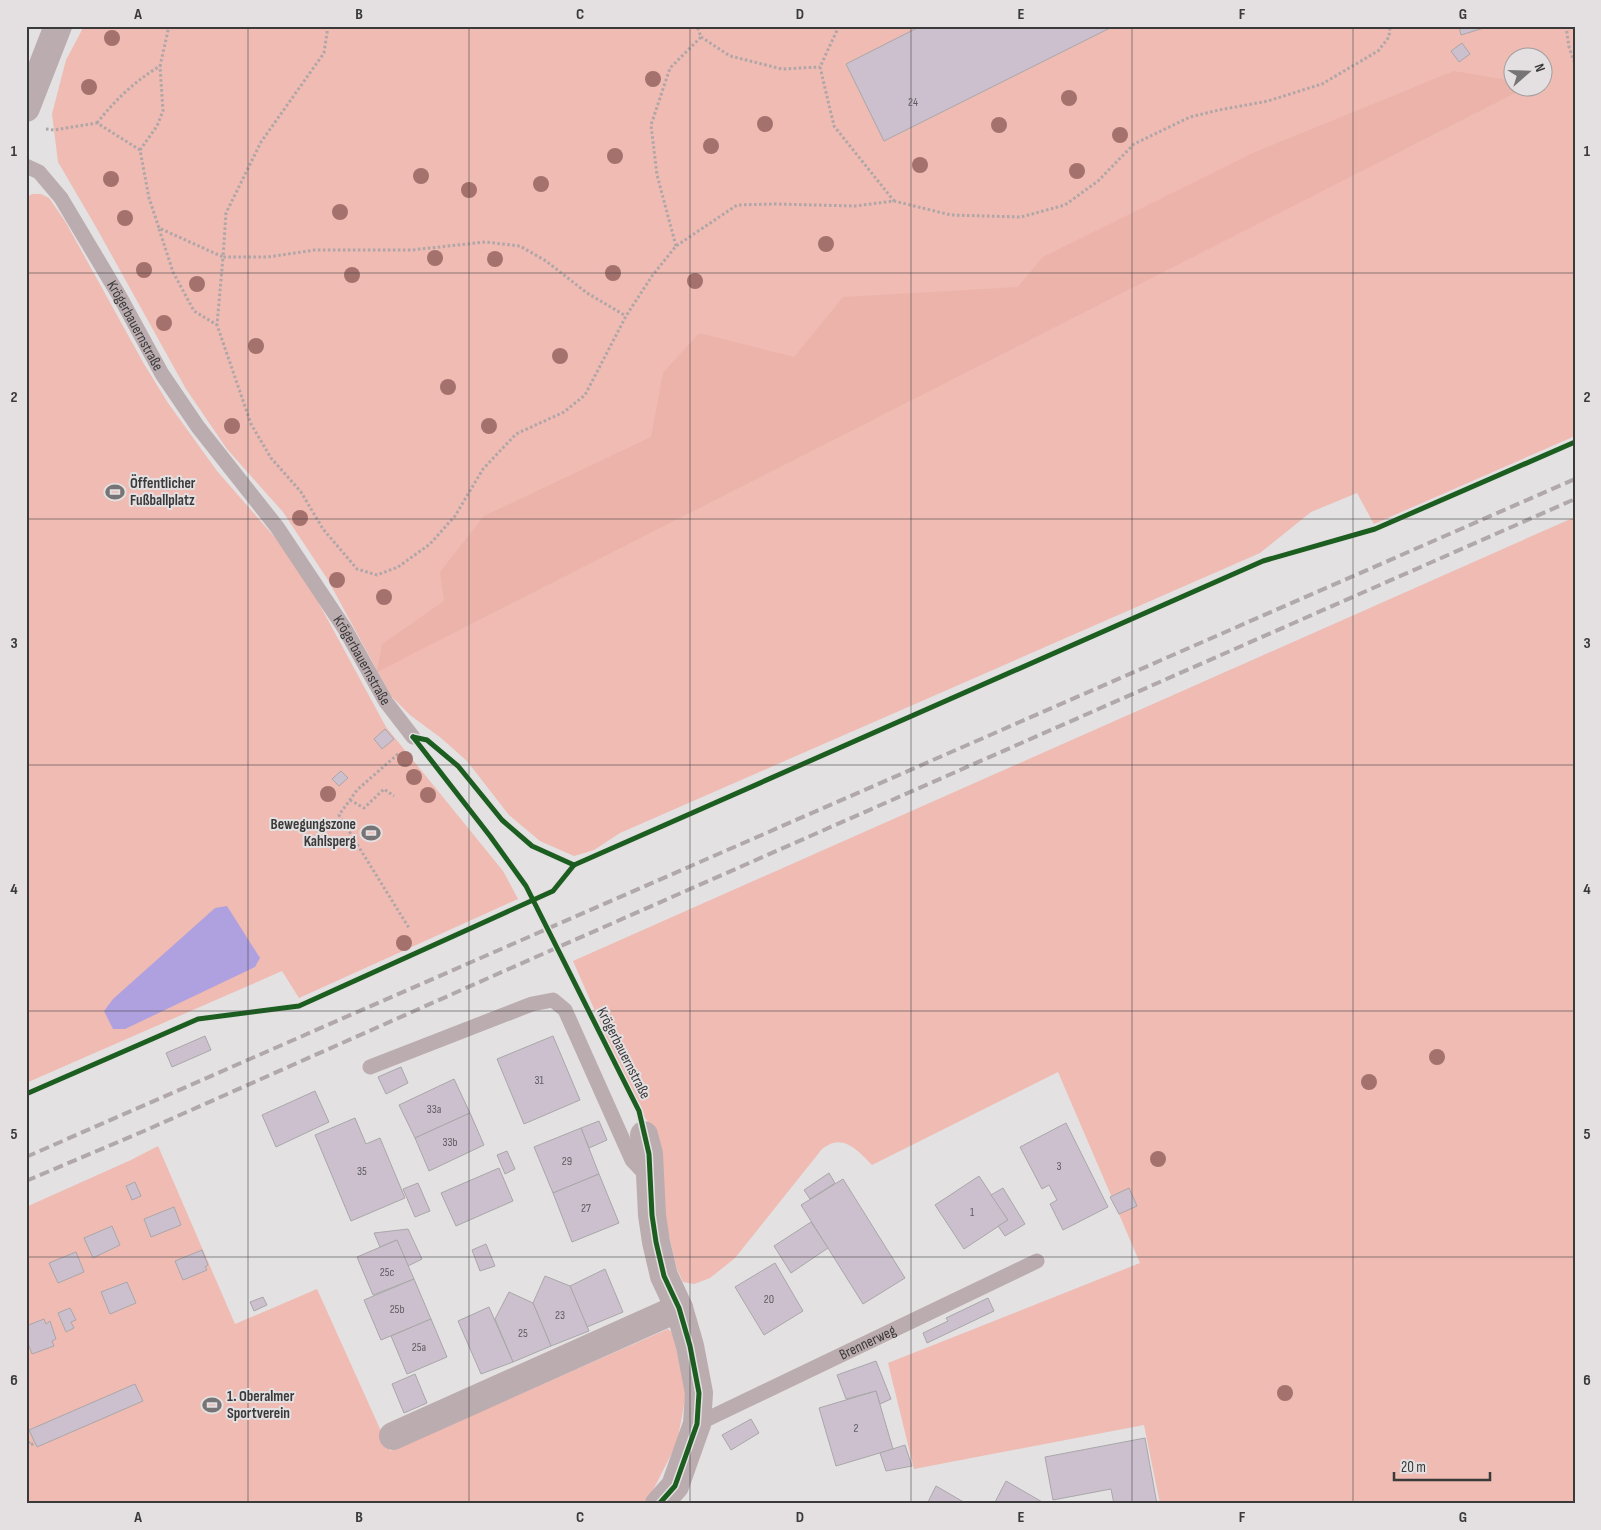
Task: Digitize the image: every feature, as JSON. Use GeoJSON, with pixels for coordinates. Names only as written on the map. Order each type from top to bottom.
{"type":"FeatureCollection","features":[{"type":"Feature","properties":{"kind":"street"},"geometry":{"type":"LineString","coordinates":[[26,108],[58,26]]}},
{"type":"Feature","properties":{"kind":"street"},"geometry":{"type":"LineString","coordinates":[[644,1136],[649,1154],[652,1181],[652,1214],[656,1242],[664,1276],[679,1308],[690,1346],[699,1393],[697,1424],[675,1486],[659,1504]]}},
{"type":"Feature","properties":{"kind":"street"},"geometry":{"type":"LineString","coordinates":[[393,1436],[679,1308]]}},
{"type":"Feature","properties":{"kind":"lane","name":"Krögerbauernstraße"},"geometry":{"type":"LineString","coordinates":[[26,166],[39,172],[61,198],[120,296],[162,374],[198,427],[277,527],[345,629],[386,702],[413,737]]}},
{"type":"Feature","properties":{"kind":"lane"},"geometry":{"type":"LineString","coordinates":[[370,1067],[532,1004],[553,1000],[565,1010],[632,1160],[652,1181]]}},
{"type":"Feature","properties":{"kind":"lane","name":"Brennerweg"},"geometry":{"type":"LineString","coordinates":[[697,1424],[1037,1261]]}},
{"type":"Feature","properties":{"kind":"path"},"geometry":{"type":"LineString","coordinates":[[169,26],[160,66],[163,111],[157,126],[140,150],[149,198],[173,272],[194,310],[217,325]]}},
{"type":"Feature","properties":{"kind":"path"},"geometry":{"type":"LineString","coordinates":[[328,26],[324,53],[261,142],[226,213],[217,325],[250,424],[271,458],[301,492],[323,529],[357,569],[377,575],[398,567],[430,544],[455,516],[483,469],[516,434],[564,412],[585,395],[626,316],[652,276],[676,246],[737,205],[855,206],[894,201],[951,215],[1001,217],[1021,217],[1065,206],[1098,181],[1134,144],[1190,117],[1268,101],[1322,84],[1378,51],[1390,37],[1390,26]]}},
{"type":"Feature","properties":{"kind":"path"},"geometry":{"type":"LineString","coordinates":[[697,26],[701,37],[730,56],[782,69],[820,67]]}},
{"type":"Feature","properties":{"kind":"path"},"geometry":{"type":"LineString","coordinates":[[839,26],[820,67],[834,126],[894,201]]}},
{"type":"Feature","properties":{"kind":"path"},"geometry":{"type":"LineString","coordinates":[[1566,26],[1569,46],[1575,64]]}},
{"type":"Feature","properties":{"kind":"path"},"geometry":{"type":"LineString","coordinates":[[676,246],[657,176],[651,125],[670,68],[701,37]]}},
{"type":"Feature","properties":{"kind":"path"},"geometry":{"type":"LineString","coordinates":[[97,123],[110,107],[143,76],[160,66]]}},
{"type":"Feature","properties":{"kind":"path"},"geometry":{"type":"LineString","coordinates":[[54,130],[97,123],[140,150]]}},
{"type":"Feature","properties":{"kind":"path"},"geometry":{"type":"LineString","coordinates":[[159,228],[223,257],[268,257],[315,250],[412,250],[485,242],[520,246],[546,261],[588,293],[626,316]]}},
{"type":"Feature","properties":{"kind":"path"},"geometry":{"type":"LineString","coordinates":[[409,928],[339,816],[358,790],[404,749],[413,737]]}},
{"type":"Feature","properties":{"kind":"path"},"geometry":{"type":"LineString","coordinates":[[350,800],[364,808],[384,789],[394,796]]}},
{"type":"Feature","properties":{"kind":"path"},"geometry":{"type":"LineString","coordinates":[[26,1437],[30,1445],[35,1443]]}},
{"type":"Feature","properties":{"kind":"shaded area"},"geometry":{"type":"Polygon","coordinates":[[[84,26],[1575,26],[1575,436],[1374,524],[1357,493],[1311,512],[1260,553],[620,833],[594,850],[574,856],[540,841],[509,815],[467,761],[441,738],[410,715],[391,696],[328,580],[283,512],[227,449],[186,389],[58,162],[52,114],[66,60],[84,26]]]}},
{"type":"Feature","properties":{"kind":"shaded area"},"geometry":{"type":"Polygon","coordinates":[[[1454,71],[1504,79],[1505,98],[377,672],[382,644],[444,601],[440,572],[484,516],[651,437],[663,373],[699,333],[794,357],[843,297],[1018,287],[1043,257],[1253,153],[1454,71]]]}},
{"type":"Feature","properties":{"kind":"shaded area"},"geometry":{"type":"Polygon","coordinates":[[[32,194],[41,194],[49,198],[65,221],[144,364],[168,403],[217,471],[285,549],[316,598],[386,727],[503,871],[518,899],[299,998],[282,971],[26,1083],[26,198],[32,194]]]}},
{"type":"Feature","properties":{"kind":"shaded area"},"geometry":{"type":"Polygon","coordinates":[[[1575,517],[1575,1504],[1160,1504],[1144,1425],[914,1469],[888,1363],[1140,1263],[1058,1072],[872,1165],[844,1143],[839,1142],[829,1145],[822,1149],[735,1258],[710,1278],[694,1284],[683,1282],[677,1269],[664,1215],[652,1126],[639,1111],[573,961],[1575,517]]]}},
{"type":"Feature","properties":{"kind":"shaded area"},"geometry":{"type":"Polygon","coordinates":[[[227,906],[260,958],[255,967],[125,1029],[113,1029],[104,1011],[113,999],[215,908],[227,906]]]}},
{"type":"Feature","properties":{"kind":"shaded area"},"geometry":{"type":"Polygon","coordinates":[[[158,1146],[235,1324],[317,1289],[390,1451],[668,1329],[673,1333],[686,1394],[677,1443],[649,1498],[643,1504],[26,1504],[26,1207],[158,1146]]]}},
{"type":"Feature","properties":{"kind":"building"},"geometry":{"type":"Polygon","coordinates":[[[921,26],[1114,26],[884,141],[846,64],[921,26]]]}},
{"type":"Feature","properties":{"kind":"building"},"geometry":{"type":"Polygon","coordinates":[[[1459,26],[1490,26],[1461,35],[1459,26]]]}},
{"type":"Feature","properties":{"kind":"building"},"geometry":{"type":"Polygon","coordinates":[[[1462,43],[1470,54],[1459,62],[1451,51],[1462,43]]]}},
{"type":"Feature","properties":{"kind":"building"},"geometry":{"type":"Polygon","coordinates":[[[385,729],[394,739],[382,749],[374,739],[385,729]]]}},
{"type":"Feature","properties":{"kind":"building"},"geometry":{"type":"Polygon","coordinates":[[[341,771],[348,778],[339,786],[332,779],[341,771]]]}},
{"type":"Feature","properties":{"kind":"building"},"geometry":{"type":"Polygon","coordinates":[[[205,1036],[211,1050],[172,1067],[166,1053],[205,1036]]]}},
{"type":"Feature","properties":{"kind":"building"},"geometry":{"type":"Polygon","coordinates":[[[553,1036],[580,1100],[524,1124],[497,1059],[553,1036]]]}},
{"type":"Feature","properties":{"kind":"building"},"geometry":{"type":"Polygon","coordinates":[[[401,1067],[408,1083],[386,1094],[378,1077],[401,1067]]]}},
{"type":"Feature","properties":{"kind":"building"},"geometry":{"type":"Polygon","coordinates":[[[454,1079],[470,1113],[415,1138],[399,1105],[454,1079]]]}},
{"type":"Feature","properties":{"kind":"building"},"geometry":{"type":"Polygon","coordinates":[[[315,1091],[329,1122],[276,1147],[262,1115],[315,1091]]]}},
{"type":"Feature","properties":{"kind":"building"},"geometry":{"type":"Polygon","coordinates":[[[470,1113],[484,1145],[429,1171],[415,1138],[470,1113]]]}},
{"type":"Feature","properties":{"kind":"building"},"geometry":{"type":"Polygon","coordinates":[[[355,1118],[366,1144],[380,1138],[405,1198],[351,1221],[315,1135],[355,1118]]]}},
{"type":"Feature","properties":{"kind":"building"},"geometry":{"type":"Polygon","coordinates":[[[599,1121],[607,1140],[589,1148],[581,1128],[599,1121]]]}},
{"type":"Feature","properties":{"kind":"building"},"geometry":{"type":"Polygon","coordinates":[[[1066,1123],[1108,1207],[1063,1230],[1050,1204],[1057,1200],[1049,1185],[1042,1189],[1020,1147],[1066,1123]]]}},
{"type":"Feature","properties":{"kind":"building"},"geometry":{"type":"Polygon","coordinates":[[[581,1128],[599,1174],[553,1193],[534,1147],[581,1128]]]}},
{"type":"Feature","properties":{"kind":"building"},"geometry":{"type":"Polygon","coordinates":[[[507,1151],[515,1169],[505,1174],[497,1155],[507,1151]]]}},
{"type":"Feature","properties":{"kind":"building"},"geometry":{"type":"Polygon","coordinates":[[[499,1168],[513,1201],[456,1226],[441,1193],[499,1168]]]}},
{"type":"Feature","properties":{"kind":"building"},"geometry":{"type":"Polygon","coordinates":[[[829,1173],[835,1183],[810,1199],[804,1190],[829,1173]]]}},
{"type":"Feature","properties":{"kind":"building"},"geometry":{"type":"Polygon","coordinates":[[[599,1174],[619,1223],[572,1242],[553,1193],[599,1174]]]}},
{"type":"Feature","properties":{"kind":"building"},"geometry":{"type":"Polygon","coordinates":[[[979,1176],[1008,1220],[964,1249],[935,1205],[979,1176]]]}},
{"type":"Feature","properties":{"kind":"building"},"geometry":{"type":"Polygon","coordinates":[[[843,1179],[905,1278],[863,1304],[801,1205],[843,1179]]]}},
{"type":"Feature","properties":{"kind":"building"},"geometry":{"type":"Polygon","coordinates":[[[135,1182],[141,1196],[132,1200],[126,1186],[135,1182]]]}},
{"type":"Feature","properties":{"kind":"building"},"geometry":{"type":"Polygon","coordinates":[[[418,1183],[430,1211],[415,1217],[403,1189],[418,1183]]]}},
{"type":"Feature","properties":{"kind":"building"},"geometry":{"type":"Polygon","coordinates":[[[1003,1188],[1025,1224],[1005,1236],[998,1226],[1008,1220],[991,1195],[1003,1188]]]}},
{"type":"Feature","properties":{"kind":"building"},"geometry":{"type":"Polygon","coordinates":[[[1129,1188],[1137,1206],[1119,1214],[1110,1197],[1129,1188]]]}},
{"type":"Feature","properties":{"kind":"building"},"geometry":{"type":"Polygon","coordinates":[[[174,1207],[181,1225],[151,1237],[144,1219],[174,1207]]]}},
{"type":"Feature","properties":{"kind":"building"},"geometry":{"type":"Polygon","coordinates":[[[811,1222],[828,1248],[791,1273],[774,1246],[811,1222]]]}},
{"type":"Feature","properties":{"kind":"building"},"geometry":{"type":"Polygon","coordinates":[[[112,1226],[120,1245],[93,1258],[84,1238],[112,1226]]]}},
{"type":"Feature","properties":{"kind":"building"},"geometry":{"type":"Polygon","coordinates":[[[408,1229],[422,1259],[408,1266],[397,1240],[380,1247],[374,1233],[408,1229]]]}},
{"type":"Feature","properties":{"kind":"building"},"geometry":{"type":"Polygon","coordinates":[[[397,1240],[414,1279],[373,1295],[357,1257],[397,1240]]]}},
{"type":"Feature","properties":{"kind":"building"},"geometry":{"type":"Polygon","coordinates":[[[486,1244],[495,1266],[480,1271],[472,1250],[486,1244]]]}},
{"type":"Feature","properties":{"kind":"building"},"geometry":{"type":"Polygon","coordinates":[[[202,1250],[208,1265],[205,1267],[207,1270],[183,1280],[175,1261],[202,1250]]]}},
{"type":"Feature","properties":{"kind":"building"},"geometry":{"type":"Polygon","coordinates":[[[76,1252],[84,1272],[58,1283],[49,1263],[76,1252]]]}},
{"type":"Feature","properties":{"kind":"building"},"geometry":{"type":"Polygon","coordinates":[[[775,1263],[803,1311],[764,1335],[735,1287],[775,1263]]]}},
{"type":"Feature","properties":{"kind":"building"},"geometry":{"type":"Polygon","coordinates":[[[605,1269],[623,1312],[587,1327],[570,1286],[605,1269]]]}},
{"type":"Feature","properties":{"kind":"building"},"geometry":{"type":"Polygon","coordinates":[[[545,1276],[570,1286],[589,1331],[551,1346],[533,1303],[545,1276]]]}},
{"type":"Feature","properties":{"kind":"building"},"geometry":{"type":"Polygon","coordinates":[[[414,1279],[431,1319],[381,1340],[364,1300],[414,1279]]]}},
{"type":"Feature","properties":{"kind":"building"},"geometry":{"type":"Polygon","coordinates":[[[127,1282],[136,1303],[110,1314],[101,1292],[127,1282]]]}},
{"type":"Feature","properties":{"kind":"building"},"geometry":{"type":"Polygon","coordinates":[[[509,1292],[533,1303],[551,1346],[513,1362],[495,1319],[509,1292]]]}},
{"type":"Feature","properties":{"kind":"building"},"geometry":{"type":"Polygon","coordinates":[[[263,1297],[267,1305],[254,1311],[250,1302],[263,1297]]]}},
{"type":"Feature","properties":{"kind":"building"},"geometry":{"type":"Polygon","coordinates":[[[988,1298],[994,1311],[927,1343],[923,1333],[948,1321],[946,1318],[988,1298]]]}},
{"type":"Feature","properties":{"kind":"building"},"geometry":{"type":"Polygon","coordinates":[[[489,1307],[513,1362],[481,1374],[458,1321],[489,1307]]]}},
{"type":"Feature","properties":{"kind":"building"},"geometry":{"type":"Polygon","coordinates":[[[70,1308],[76,1320],[71,1322],[74,1328],[66,1332],[58,1313],[70,1308]]]}},
{"type":"Feature","properties":{"kind":"building"},"geometry":{"type":"Polygon","coordinates":[[[44,1319],[46,1324],[50,1321],[56,1339],[52,1341],[54,1346],[32,1354],[26,1338],[26,1326],[44,1319]]]}},
{"type":"Feature","properties":{"kind":"building"},"geometry":{"type":"Polygon","coordinates":[[[431,1319],[447,1357],[407,1374],[391,1336],[431,1319]]]}},
{"type":"Feature","properties":{"kind":"building"},"geometry":{"type":"Polygon","coordinates":[[[876,1361],[891,1399],[880,1404],[876,1391],[846,1399],[837,1375],[876,1361]]]}},
{"type":"Feature","properties":{"kind":"building"},"geometry":{"type":"Polygon","coordinates":[[[415,1374],[427,1403],[404,1413],[392,1384],[415,1374]]]}},
{"type":"Feature","properties":{"kind":"building"},"geometry":{"type":"Polygon","coordinates":[[[135,1384],[143,1401],[37,1447],[29,1430],[135,1384]]]}},
{"type":"Feature","properties":{"kind":"building"},"geometry":{"type":"Polygon","coordinates":[[[876,1391],[893,1449],[836,1466],[819,1408],[876,1391]]]}},
{"type":"Feature","properties":{"kind":"building"},"geometry":{"type":"Polygon","coordinates":[[[751,1419],[759,1433],[731,1450],[722,1435],[751,1419]]]}},
{"type":"Feature","properties":{"kind":"building"},"geometry":{"type":"Polygon","coordinates":[[[1145,1438],[1157,1504],[1114,1504],[1111,1489],[1053,1500],[1045,1457],[1145,1438]]]}},
{"type":"Feature","properties":{"kind":"building"},"geometry":{"type":"Polygon","coordinates":[[[905,1445],[912,1466],[886,1471],[880,1453],[905,1445]]]}},
{"type":"Feature","properties":{"kind":"building"},"geometry":{"type":"Polygon","coordinates":[[[1006,1481],[1044,1503],[994,1504],[1006,1481]]]}},
{"type":"Feature","properties":{"kind":"building"},"geometry":{"type":"Polygon","coordinates":[[[936,1486],[967,1504],[927,1504],[936,1486]]]}},
{"type":"Feature","properties":{"kind":"railway"},"geometry":{"type":"LineString","coordinates":[[26,1157],[1575,479]]}},
{"type":"Feature","properties":{"kind":"railway"},"geometry":{"type":"LineString","coordinates":[[26,1181],[144,1131],[1575,499]]}},
{"type":"Feature","properties":{"kind":"cycle path"},"geometry":{"type":"LineString","coordinates":[[26,1094],[198,1019],[299,1006],[553,891],[574,865],[1263,561],[1375,529],[1575,442]]}},
{"type":"Feature","properties":{"kind":"cycle path"},"geometry":{"type":"LineString","coordinates":[[413,737],[490,836],[526,886],[639,1111],[649,1154],[652,1215],[656,1242],[664,1276],[679,1308],[690,1346],[699,1393],[697,1424],[675,1486],[659,1504]]}},
{"type":"Feature","properties":{"kind":"cycle path"},"geometry":{"type":"LineString","coordinates":[[413,737],[427,740],[458,766],[502,820],[532,846],[574,865]]}},
{"type":"Feature","properties":{"kind":"place","name":"Öffentlicher Fußballplatz"},"geometry":{"type":"Point","coordinates":[115,492]}},
{"type":"Feature","properties":{"kind":"place","name":"Bewegungszone Kahlsperg"},"geometry":{"type":"Point","coordinates":[371,833]}},
{"type":"Feature","properties":{"kind":"place","name":"1. Oberalmer Sportverein"},"geometry":{"type":"Point","coordinates":[212,1405]}}]}
